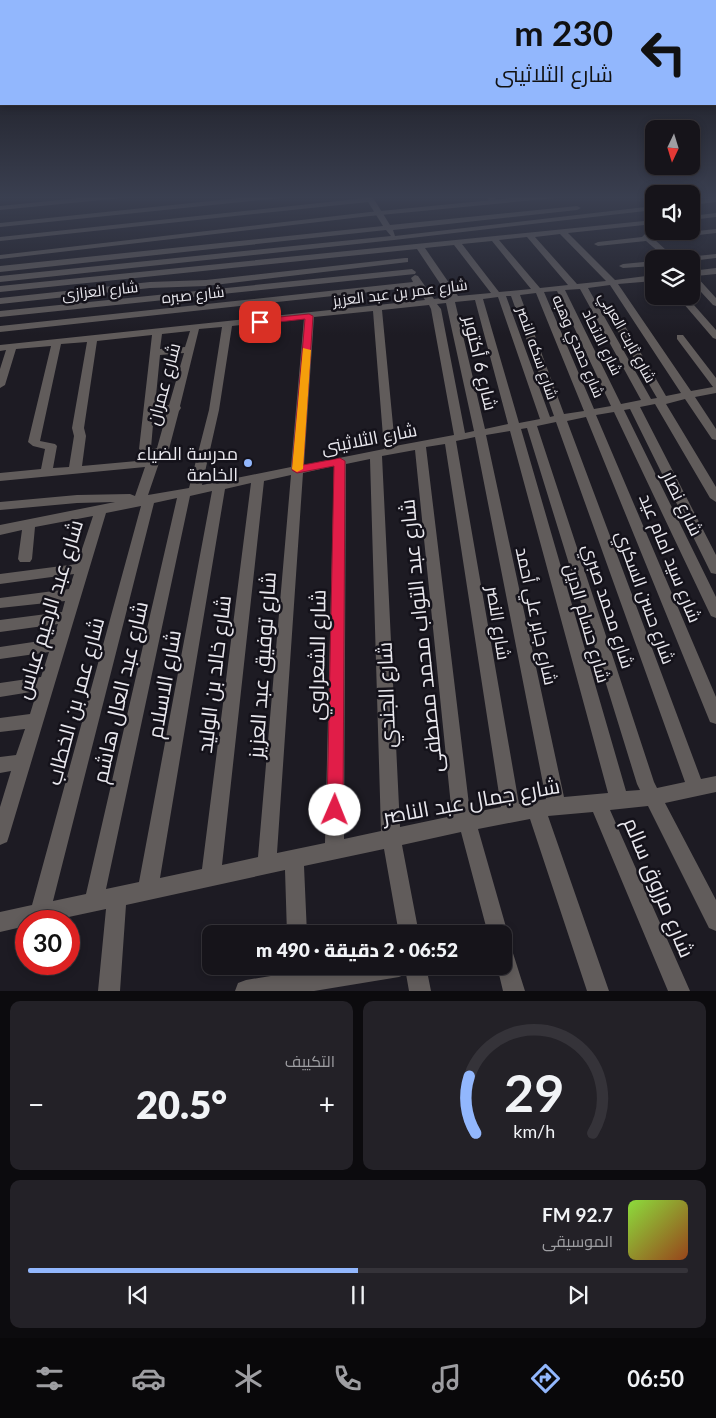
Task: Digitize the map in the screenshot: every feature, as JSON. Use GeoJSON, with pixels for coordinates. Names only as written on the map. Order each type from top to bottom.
{"type":"FeatureCollection","features":[{"type":"Feature","properties":{"kind":"street"},"geometry":{"type":"LineString","coordinates":[[0,257],[126,242]]}},
{"type":"Feature","properties":{"kind":"street"},"geometry":{"type":"LineString","coordinates":[[0,269],[260,242]]}},
{"type":"Feature","properties":{"kind":"street"},"geometry":{"type":"LineString","coordinates":[[0,279],[353,242]]}},
{"type":"Feature","properties":{"kind":"street","name":"شارع النصر"},"geometry":{"type":"LineString","coordinates":[[397,242],[419,284],[436,309],[511,813]]}},
{"type":"Feature","properties":{"kind":"street"},"geometry":{"type":"LineString","coordinates":[[0,289],[465,242]]}},
{"type":"Feature","properties":{"kind":"street","name":"شارع حمدي وهبه"},"geometry":{"type":"LineString","coordinates":[[497,242],[538,290],[591,414]]}},
{"type":"Feature","properties":{"kind":"street","name":"شارع ثابت العربي"},"geometry":{"type":"LineString","coordinates":[[537,242],[578,286],[657,402]]}},
{"type":"Feature","properties":{"kind":"street"},"geometry":{"type":"LineString","coordinates":[[572,242],[612,282],[716,437]]}},
{"type":"Feature","properties":{"kind":"street"},"geometry":{"type":"LineString","coordinates":[[598,244],[613,242]]}},
{"type":"Feature","properties":{"kind":"street","name":"شارع سكه النصر"},"geometry":{"type":"LineString","coordinates":[[458,243],[498,294],[546,421]]}},
{"type":"Feature","properties":{"kind":"street"},"geometry":{"type":"LineString","coordinates":[[420,247],[452,299]]}},
{"type":"Feature","properties":{"kind":"street"},"geometry":{"type":"LineString","coordinates":[[700,258],[716,256]]}},
{"type":"Feature","properties":{"kind":"street"},"geometry":{"type":"LineString","coordinates":[[0,302],[150,285],[206,283],[405,260]]}},
{"type":"Feature","properties":{"kind":"street"},"geometry":{"type":"LineString","coordinates":[[623,266],[645,263]]}},
{"type":"Feature","properties":{"kind":"street"},"geometry":{"type":"LineString","coordinates":[[700,274],[716,271]]}},
{"type":"Feature","properties":{"kind":"street","name":"شارع العزازى"},"geometry":{"type":"LineString","coordinates":[[0,314],[412,272]]}},
{"type":"Feature","properties":{"kind":"street","name":"شارع عمر بن عبد العزيز"},"geometry":{"type":"LineString","coordinates":[[0,348],[377,309],[430,300],[645,279]]}},
{"type":"Feature","properties":{"kind":"street","name":"شارع صبره"},"geometry":{"type":"LineString","coordinates":[[0,329],[419,284]]}},
{"type":"Feature","properties":{"kind":"street"},"geometry":{"type":"LineString","coordinates":[[700,285],[716,303]]}},
{"type":"Feature","properties":{"kind":"street","name":"شارع الاتحاد"},"geometry":{"type":"LineString","coordinates":[[560,288],[619,408]]}},
{"type":"Feature","properties":{"kind":"street","name":"شارع حسن السكري"},"geometry":{"type":"LineString","coordinates":[[514,292],[696,788]]}},
{"type":"Feature","properties":{"kind":"street","name":"شارع حسام الدين"},"geometry":{"type":"LineString","coordinates":[[478,296],[513,427],[619,800]]}},
{"type":"Feature","properties":{"kind":"street","name":"شارع 6 أكتوبر"},"geometry":{"type":"LineString","coordinates":[[452,299],[480,433]]}},
{"type":"Feature","properties":{"kind":"street"},"geometry":{"type":"LineString","coordinates":[[120,330],[430,300]]}},
{"type":"Feature","properties":{"kind":"street"},"geometry":{"type":"LineString","coordinates":[[689,305],[716,336]]}},
{"type":"Feature","properties":{"kind":"street","name":"شارع الجندي"},"geometry":{"type":"LineString","coordinates":[[377,309],[383,453],[391,836],[407,925]]}},
{"type":"Feature","properties":{"kind":"street"},"geometry":{"type":"LineString","coordinates":[[610,309],[657,402],[716,498]]}},
{"type":"Feature","properties":{"kind":"street","name":"شارع توفيق عبد العزيز"},"geometry":{"type":"LineString","coordinates":[[267,864],[309,316]]}},
{"type":"Feature","properties":{"kind":"street","name":"شارع عبد العال هاشم"},"geometry":{"type":"LineString","coordinates":[[94,901],[190,491],[214,410],[227,325]]}},
{"type":"Feature","properties":{"kind":"street","name":"شارع عمران"},"geometry":{"type":"LineString","coordinates":[[143,500],[155,458],[163,449],[176,408],[195,328]]}},
{"type":"Feature","properties":{"kind":"street"},"geometry":{"type":"LineString","coordinates":[[155,458],[145,449],[157,332]]}},
{"type":"Feature","properties":{"kind":"street"},"geometry":{"type":"LineString","coordinates":[[680,337],[716,385]]}},
{"type":"Feature","properties":{"kind":"street"},"geometry":{"type":"LineString","coordinates":[[75,470],[80,436],[78,428],[92,339]]}},
{"type":"Feature","properties":{"kind":"street"},"geometry":{"type":"LineString","coordinates":[[46,473],[52,446],[34,442],[56,343]]}},
{"type":"Feature","properties":{"kind":"street"},"geometry":{"type":"LineString","coordinates":[[0,385],[12,347]]}},
{"type":"Feature","properties":{"kind":"street"},"geometry":{"type":"LineString","coordinates":[[155,352],[191,349]]}},
{"type":"Feature","properties":{"kind":"street","name":"شارع الثلاثينى"},"geometry":{"type":"LineString","coordinates":[[0,530],[480,433],[716,390]]}},
{"type":"Feature","properties":{"kind":"street"},"geometry":{"type":"LineString","coordinates":[[634,406],[716,569]]}},
{"type":"Feature","properties":{"kind":"street"},"geometry":{"type":"LineString","coordinates":[[149,410],[176,408]]}},
{"type":"Feature","properties":{"kind":"street","name":"شارع نصار"},"geometry":{"type":"LineString","coordinates":[[619,408],[716,612]]}},
{"type":"Feature","properties":{"kind":"street","name":"شارع سيد امام عيد"},"geometry":{"type":"LineString","coordinates":[[591,414],[716,716]]}},
{"type":"Feature","properties":{"kind":"street","name":"شارع محمد صبري"},"geometry":{"type":"LineString","coordinates":[[531,424],[646,784],[716,921]]}},
{"type":"Feature","properties":{"kind":"street","name":"شارع جابر علي أحمد"},"geometry":{"type":"LineString","coordinates":[[480,433],[557,807]]}},
{"type":"Feature","properties":{"kind":"street","name":"شارع عبد التواب محمد مصطفى"},"geometry":{"type":"LineString","coordinates":[[420,445],[464,822],[495,925]]}},
{"type":"Feature","properties":{"kind":"street"},"geometry":{"type":"LineString","coordinates":[[0,477],[75,470],[155,458]]}},
{"type":"Feature","properties":{"kind":"street","name":"شارع الشعراوي"},"geometry":{"type":"LineString","coordinates":[[334,849],[340,461]]}},
{"type":"Feature","properties":{"kind":"street","name":"شارع خالد بن الوليد"},"geometry":{"type":"LineString","coordinates":[[211,876],[258,478]]}},
{"type":"Feature","properties":{"kind":"street","name":"شارع الاسلام"},"geometry":{"type":"LineString","coordinates":[[148,890],[219,485]]}},
{"type":"Feature","properties":{"kind":"street"},"geometry":{"type":"LineString","coordinates":[[0,506],[77,498],[143,500]]}},
{"type":"Feature","properties":{"kind":"street","name":"شارع عمر بن الخطاب"},"geometry":{"type":"LineString","coordinates":[[41,910],[143,500]]}},
{"type":"Feature","properties":{"kind":"street","name":"شارع عبد الرحيم عباس"},"geometry":{"type":"LineString","coordinates":[[0,836],[4,812],[23,762],[102,509]]}},
{"type":"Feature","properties":{"kind":"street"},"geometry":{"type":"LineString","coordinates":[[24,559],[29,524]]}},
{"type":"Feature","properties":{"kind":"street"},"geometry":{"type":"LineString","coordinates":[[0,579],[84,568]]}},
{"type":"Feature","properties":{"kind":"street"},"geometry":{"type":"LineString","coordinates":[[0,603],[76,594]]}},
{"type":"Feature","properties":{"kind":"street"},"geometry":{"type":"LineString","coordinates":[[0,626],[69,617]]}},
{"type":"Feature","properties":{"kind":"street"},"geometry":{"type":"LineString","coordinates":[[0,653],[60,644]]}},
{"type":"Feature","properties":{"kind":"street"},"geometry":{"type":"LineString","coordinates":[[0,690],[48,683]]}},
{"type":"Feature","properties":{"kind":"street"},"geometry":{"type":"LineString","coordinates":[[0,726],[36,720]]}},
{"type":"Feature","properties":{"kind":"street"},"geometry":{"type":"LineString","coordinates":[[0,765],[23,762]]}},
{"type":"Feature","properties":{"kind":"street","name":"شارع جمال عبد الناصر"},"geometry":{"type":"LineString","coordinates":[[54,910],[391,836],[536,808],[654,797],[716,784]]}},
{"type":"Feature","properties":{"kind":"street","name":"شارع مرزوق سالم"},"geometry":{"type":"LineString","coordinates":[[598,803],[679,990]]}},
{"type":"Feature","properties":{"kind":"street"},"geometry":{"type":"LineString","coordinates":[[536,808],[598,990]]}},
{"type":"Feature","properties":{"kind":"street"},"geometry":{"type":"LineString","coordinates":[[294,858],[298,925]]}},
{"type":"Feature","properties":{"kind":"street"},"geometry":{"type":"LineString","coordinates":[[109,990],[117,896]]}},
{"type":"Feature","properties":{"kind":"street","name":"شارع جمال عبد الناصر"},"geometry":{"type":"LineString","coordinates":[[0,922],[15,919]]}},
{"type":"Feature","properties":{"kind":"street"},"geometry":{"type":"LineString","coordinates":[[246,990],[335,975]]}},
{"type":"Feature","properties":{"kind":"street"},"geometry":{"type":"LineString","coordinates":[[417,975],[420,990]]}},
{"type":"Feature","properties":{"kind":"street"},"geometry":{"type":"LineString","coordinates":[[510,975],[514,990]]}},
{"type":"Feature","properties":{"kind":"slow traffic"},"geometry":{"type":"LineString","coordinates":[[297,469],[306,350]]}},
{"type":"Feature","properties":{"kind":"place","name":"مدرسة الضياء الخاصة"},"geometry":{"type":"Point","coordinates":[248,463]}},
{"type":"Feature","properties":{"kind":"route"},"geometry":{"type":"LineString","coordinates":[[260,322],[309,316],[297,470],[340,461],[335,810]]}}]}
